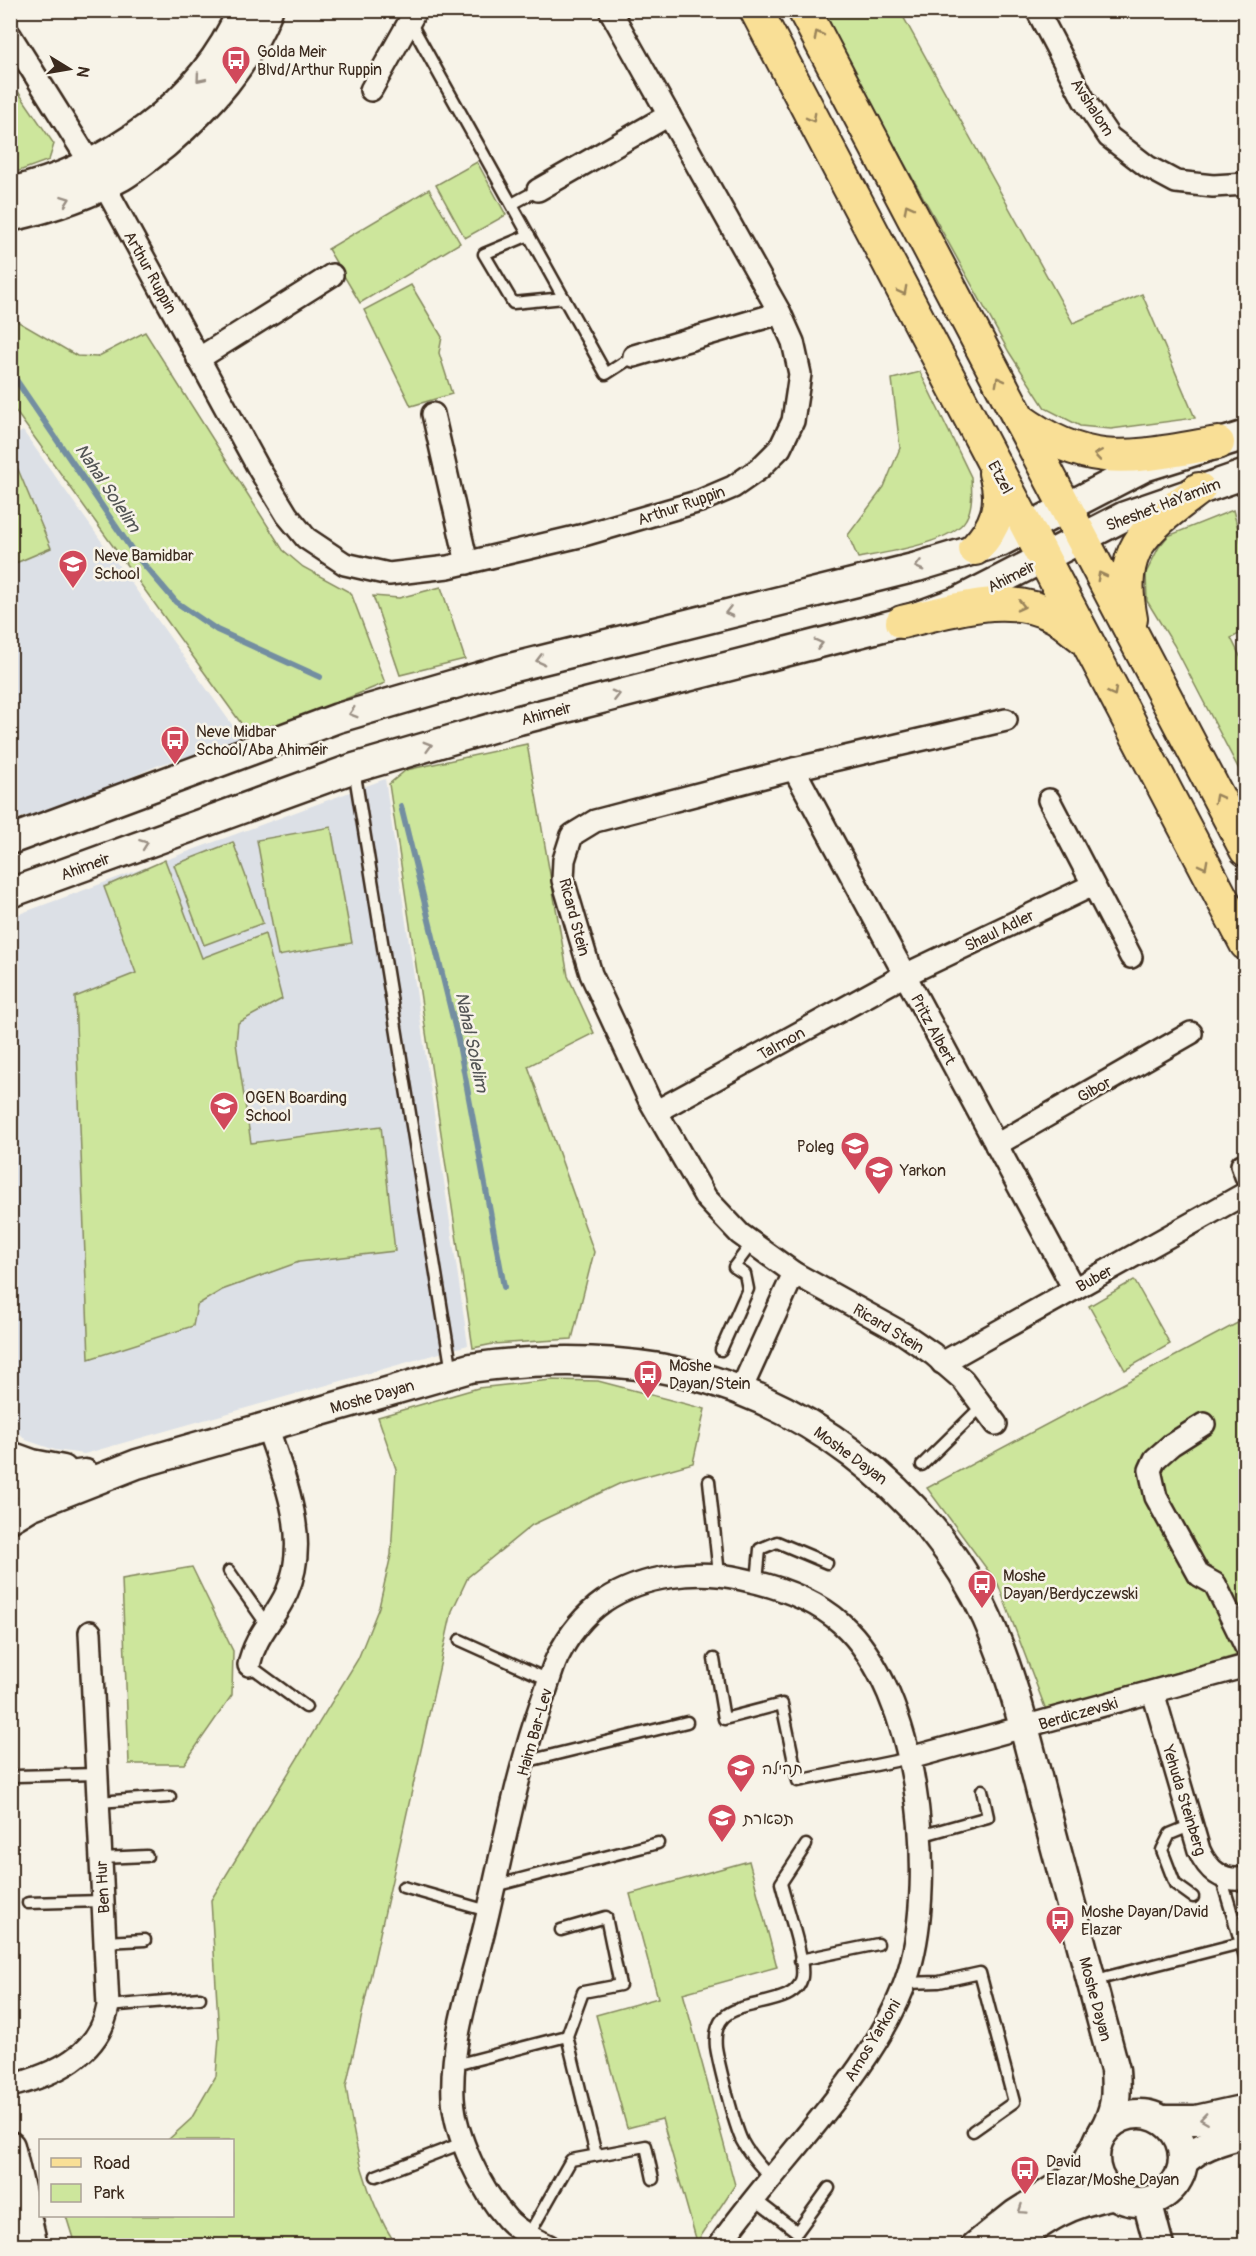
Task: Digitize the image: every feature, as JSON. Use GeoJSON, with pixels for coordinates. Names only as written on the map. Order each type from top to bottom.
{"type":"FeatureCollection","features":[{"type":"Feature","properties":{"kind":"main road","name":"Etzel"},"geometry":{"type":"LineString","coordinates":[[756,10],[1245,944]]}},
{"type":"Feature","properties":{"kind":"main road"},"geometry":{"type":"LineString","coordinates":[[804,10],[1245,850]]}},
{"type":"Feature","properties":{"kind":"main road"},"geometry":{"type":"LineString","coordinates":[[1018,418],[1042,436],[1065,447],[1105,457],[1128,457],[1232,439]]}},
{"type":"Feature","properties":{"kind":"main road"},"geometry":{"type":"LineString","coordinates":[[975,549],[991,532],[998,510],[999,487],[989,455]]}},
{"type":"Feature","properties":{"kind":"main road"},"geometry":{"type":"LineString","coordinates":[[1135,641],[1126,596],[1134,551],[1141,536],[1199,489]]}},
{"type":"Feature","properties":{"kind":"main road"},"geometry":{"type":"LineString","coordinates":[[902,622],[1004,602],[1055,617],[1086,640]]}},
{"type":"Feature","properties":{"kind":"street"},"geometry":{"type":"LineString","coordinates":[[10,217],[98,174],[111,154],[142,131],[199,80],[224,45],[242,10]]}},
{"type":"Feature","properties":{"kind":"street"},"geometry":{"type":"LineString","coordinates":[[10,192],[98,174],[124,175],[157,150],[217,96],[245,57],[268,10]]}},
{"type":"Feature","properties":{"kind":"street","name":"Arthur Ruppin"},"geometry":{"type":"LineString","coordinates":[[10,35],[98,174],[198,359],[287,515],[306,538],[328,555],[353,567],[389,574],[467,563],[580,536],[700,501],[733,487],[759,469],[780,448],[794,421],[800,374],[793,342],[780,313],[610,10]]}},
{"type":"Feature","properties":{"kind":"street","name":"Avshalom"},"geometry":{"type":"LineString","coordinates":[[1037,10],[1084,100],[1109,136],[1148,167],[1176,182],[1213,186],[1245,184]]}},
{"type":"Feature","properties":{"kind":"street"},"geometry":{"type":"LineString","coordinates":[[371,90],[413,16]]}},
{"type":"Feature","properties":{"kind":"street"},"geometry":{"type":"LineString","coordinates":[[538,190],[669,115]]}},
{"type":"Feature","properties":{"kind":"street"},"geometry":{"type":"LineString","coordinates":[[198,359],[332,275]]}},
{"type":"Feature","properties":{"kind":"street"},"geometry":{"type":"LineString","coordinates":[[634,356],[780,313]]}},
{"type":"Feature","properties":{"kind":"street"},"geometry":{"type":"LineString","coordinates":[[433,414],[467,563]]}},
{"type":"Feature","properties":{"kind":"street"},"geometry":{"type":"LineString","coordinates":[[17,836],[338,718],[506,669],[917,567],[975,549],[1028,529],[1065,507],[1143,467],[1232,439]]}},
{"type":"Feature","properties":{"kind":"street","name":"Sheshet HaYamim"},"geometry":{"type":"LineString","coordinates":[[1081,538],[1125,516],[1245,474]]}},
{"type":"Feature","properties":{"kind":"street","name":"Ahimeir"},"geometry":{"type":"LineString","coordinates":[[10,893],[354,768],[519,720],[902,622],[959,602],[1081,538]]}},
{"type":"Feature","properties":{"kind":"street","name":"Ricard Stein"},"geometry":{"type":"LineString","coordinates":[[996,1424],[963,1380],[942,1363],[904,1334],[794,1274],[740,1234],[706,1198],[657,1111],[591,974],[575,927],[563,880],[564,860],[572,835],[595,821],[794,769],[1006,720]]}},
{"type":"Feature","properties":{"kind":"street","name":"Pritz Albert"},"geometry":{"type":"LineString","coordinates":[[794,769],[1074,1289]]}},
{"type":"Feature","properties":{"kind":"street"},"geometry":{"type":"LineString","coordinates":[[1049,800],[1131,957]]}},
{"type":"Feature","properties":{"kind":"street","name":"Shaul Adler"},"geometry":{"type":"LineString","coordinates":[[905,975],[1093,885]]}},
{"type":"Feature","properties":{"kind":"street","name":"Talmon"},"geometry":{"type":"LineString","coordinates":[[657,1111],[905,975]]}},
{"type":"Feature","properties":{"kind":"street","name":"Gibor"},"geometry":{"type":"LineString","coordinates":[[996,1145],[1191,1033]]}},
{"type":"Feature","properties":{"kind":"street","name":"Buber"},"geometry":{"type":"LineString","coordinates":[[942,1363],[1245,1193]]}},
{"type":"Feature","properties":{"kind":"street"},"geometry":{"type":"LineString","coordinates":[[740,1392],[794,1274]]}},
{"type":"Feature","properties":{"kind":"street","name":"Moshe Dayan"},"geometry":{"type":"LineString","coordinates":[[10,1518],[30,1506],[138,1464],[470,1368],[532,1360],[583,1360],[663,1369],[700,1378],[740,1392],[810,1426],[856,1455],[896,1488],[925,1522],[964,1575],[987,1617],[1024,1728],[1115,2070],[1117,2098],[1112,2116],[1084,2168],[1071,2179],[1016,2214],[975,2246]]}},
{"type":"Feature","properties":{"kind":"street"},"geometry":{"type":"LineString","coordinates":[[1204,1424],[1170,1444],[1155,1459],[1150,1470],[1155,1497],[1199,1575],[1215,1584],[1245,1647]]}},
{"type":"Feature","properties":{"kind":"street"},"geometry":{"type":"LineString","coordinates":[[249,1665],[253,1647],[287,1592],[296,1563],[295,1517],[267,1426]]}},
{"type":"Feature","properties":{"kind":"street"},"geometry":{"type":"LineString","coordinates":[[10,1456],[53,1470],[95,1472]]}},
{"type":"Feature","properties":{"kind":"street","name":"Moshe Dayan"},"geometry":{"type":"LineString","coordinates":[[10,1484],[138,1464]]}},
{"type":"Feature","properties":{"kind":"street","name":"Haim Bar-Lev"},"geometry":{"type":"LineString","coordinates":[[549,2246],[528,2236],[508,2220],[487,2191],[470,2159],[453,2099],[461,2027],[531,1732],[555,1661],[581,1621],[603,1601],[647,1582],[694,1574],[719,1574],[757,1582],[795,1595],[840,1621],[857,1641],[885,1690],[910,1758]]}},
{"type":"Feature","properties":{"kind":"street","name":"Ben Hur"},"geometry":{"type":"LineString","coordinates":[[10,2086],[42,2078],[74,2062],[105,2023],[108,2006],[90,1632]]}},
{"type":"Feature","properties":{"kind":"street","name":"Berdiczevski"},"geometry":{"type":"LineString","coordinates":[[910,1758],[1245,1666]]}},
{"type":"Feature","properties":{"kind":"street","name":"Yehuda Steinberg"},"geometry":{"type":"LineString","coordinates":[[1153,1692],[1192,1825],[1207,1867],[1221,1877]]}},
{"type":"Feature","properties":{"kind":"street","name":"Amos Yarkoni"},"geometry":{"type":"LineString","coordinates":[[719,2246],[753,2198],[851,2078],[882,2030],[905,1983],[919,1925],[922,1887],[920,1836],[910,1758]]}},
{"type":"Feature","properties":{"kind":"street"},"geometry":{"type":"LineString","coordinates":[[1221,1877],[1236,1880],[1245,1878]]}},
{"type":"Feature","properties":{"kind":"street","name":"Moshe Dayan"},"geometry":{"type":"LineString","coordinates":[[1115,2070],[1137,2104],[1155,2117]]}},
{"type":"Feature","properties":{"kind":"street"},"geometry":{"type":"LineString","coordinates":[[1155,2117],[1178,2138],[1182,2162],[1179,2175],[1161,2196],[1147,2201],[1136,2202],[1114,2194],[1104,2185],[1095,2159],[1100,2139],[1124,2116],[1155,2117],[1196,2120],[1245,2109]]}},
{"type":"Feature","properties":{"kind":"street"},"geometry":{"type":"LineString","coordinates":[[1182,2162],[1193,2151],[1209,2143],[1245,2133]]}},
{"type":"Feature","properties":{"kind":"street"},"geometry":{"type":"LineString","coordinates":[[10,2146],[33,2246]]}},
{"type":"Feature","properties":{"kind":"street"},"geometry":{"type":"LineString","coordinates":[[1008,2246],[1058,2211],[1083,2200],[1114,2194]]}},
{"type":"Feature","properties":{"kind":"street"},"geometry":{"type":"LineString","coordinates":[[1147,2201],[1160,2246]]}},
{"type":"Feature","properties":{"kind":"lane"},"geometry":{"type":"LineString","coordinates":[[413,16],[512,204],[606,374],[634,356]]}},
{"type":"Feature","properties":{"kind":"lane"},"geometry":{"type":"LineString","coordinates":[[512,204],[538,190]]}},
{"type":"Feature","properties":{"kind":"lane"},"geometry":{"type":"LineString","coordinates":[[529,235],[484,254],[513,303],[564,298]]}},
{"type":"Feature","properties":{"kind":"lane"},"geometry":{"type":"LineString","coordinates":[[354,768],[452,1373]]}},
{"type":"Feature","properties":{"kind":"lane"},"geometry":{"type":"LineString","coordinates":[[721,1350],[748,1288],[745,1274],[734,1267],[752,1243]]}},
{"type":"Feature","properties":{"kind":"lane"},"geometry":{"type":"LineString","coordinates":[[922,1465],[982,1406]]}},
{"type":"Feature","properties":{"kind":"lane"},"geometry":{"type":"LineString","coordinates":[[709,1481],[719,1574]]}},
{"type":"Feature","properties":{"kind":"lane"},"geometry":{"type":"LineString","coordinates":[[757,1582],[760,1549],[777,1542],[827,1563]]}},
{"type":"Feature","properties":{"kind":"lane"},"geometry":{"type":"LineString","coordinates":[[229,1571],[267,1625]]}},
{"type":"Feature","properties":{"kind":"lane"},"geometry":{"type":"LineString","coordinates":[[460,1640],[549,1680]]}},
{"type":"Feature","properties":{"kind":"lane"},"geometry":{"type":"LineString","coordinates":[[714,1659],[724,1719],[782,1704],[798,1781],[910,1758]]}},
{"type":"Feature","properties":{"kind":"lane"},"geometry":{"type":"LineString","coordinates":[[249,1665],[306,1707]]}},
{"type":"Feature","properties":{"kind":"lane"},"geometry":{"type":"LineString","coordinates":[[524,1762],[687,1722]]}},
{"type":"Feature","properties":{"kind":"lane"},"geometry":{"type":"LineString","coordinates":[[16,1776],[97,1774]]}},
{"type":"Feature","properties":{"kind":"lane"},"geometry":{"type":"LineString","coordinates":[[920,1836],[988,1817],[982,1790]]}},
{"type":"Feature","properties":{"kind":"lane"},"geometry":{"type":"LineString","coordinates":[[98,1802],[171,1797]]}},
{"type":"Feature","properties":{"kind":"lane"},"geometry":{"type":"LineString","coordinates":[[1192,1825],[1170,1834],[1162,1850],[1175,1884],[1193,1897]]}},
{"type":"Feature","properties":{"kind":"lane"},"geometry":{"type":"LineString","coordinates":[[494,1886],[658,1843]]}},
{"type":"Feature","properties":{"kind":"lane"},"geometry":{"type":"LineString","coordinates":[[770,2177],[753,2158],[742,2139],[716,2047],[717,2030],[722,2019],[733,2010],[785,1996],[796,1989],[802,1977],[781,1882],[806,1845]]}},
{"type":"Feature","properties":{"kind":"lane"},"geometry":{"type":"LineString","coordinates":[[101,1858],[147,1856]]}},
{"type":"Feature","properties":{"kind":"lane"},"geometry":{"type":"LineString","coordinates":[[1221,1877],[1245,1960]]}},
{"type":"Feature","properties":{"kind":"lane"},"geometry":{"type":"LineString","coordinates":[[403,1887],[488,1911]]}},
{"type":"Feature","properties":{"kind":"lane"},"geometry":{"type":"LineString","coordinates":[[28,1903],[103,1901]]}},
{"type":"Feature","properties":{"kind":"lane"},"geometry":{"type":"LineString","coordinates":[[561,1930],[606,1917],[620,1985],[583,1992],[567,2036],[596,2155]]}},
{"type":"Feature","properties":{"kind":"lane"},"geometry":{"type":"LineString","coordinates":[[105,1942],[145,1940]]}},
{"type":"Feature","properties":{"kind":"lane"},"geometry":{"type":"LineString","coordinates":[[1107,1977],[1241,1943]]}},
{"type":"Feature","properties":{"kind":"lane"},"geometry":{"type":"LineString","coordinates":[[800,1960],[878,1944]]}},
{"type":"Feature","properties":{"kind":"lane"},"geometry":{"type":"LineString","coordinates":[[905,1983],[939,1982],[980,1973],[1014,2102],[973,2131]]}},
{"type":"Feature","properties":{"kind":"lane"},"geometry":{"type":"LineString","coordinates":[[108,2006],[200,1998]]}},
{"type":"Feature","properties":{"kind":"lane"},"geometry":{"type":"LineString","coordinates":[[455,2065],[567,2036]]}},
{"type":"Feature","properties":{"kind":"lane"},"geometry":{"type":"LineString","coordinates":[[376,2176],[465,2142]]}},
{"type":"Feature","properties":{"kind":"lane"},"geometry":{"type":"LineString","coordinates":[[528,2236],[571,2160],[646,2146],[653,2179]]}},
{"type":"Feature","properties":{"kind":"lane"},"geometry":{"type":"LineString","coordinates":[[753,2198],[797,2232],[829,2188]]}},
{"type":"Feature","properties":{"kind":"shaded area","name":"Neve Bamidbar School"},"geometry":{"type":"Polygon","coordinates":[[[23,431],[243,740],[159,765],[60,808],[11,820],[10,438],[23,431]]]}},
{"type":"Feature","properties":{"kind":"shaded area","name":"OGEN Boarding School"},"geometry":{"type":"Polygon","coordinates":[[[385,779],[468,1345],[84,1454],[55,1450],[26,1440],[11,1424],[11,917],[385,779]]]}},
{"type":"Feature","properties":{"kind":"green space"},"geometry":{"type":"Polygon","coordinates":[[[820,11],[900,11],[1073,323],[1142,294],[1195,418],[1111,429],[1080,426],[1045,408],[1009,352],[820,11]]]}},
{"type":"Feature","properties":{"kind":"green space"},"geometry":{"type":"Polygon","coordinates":[[[10,80],[54,144],[49,160],[11,174],[10,80]]]}},
{"type":"Feature","properties":{"kind":"green space"},"geometry":{"type":"Polygon","coordinates":[[[477,162],[506,215],[465,238],[436,185],[477,162]]]}},
{"type":"Feature","properties":{"kind":"green space"},"geometry":{"type":"Polygon","coordinates":[[[429,189],[460,243],[360,303],[328,249],[429,189]]]}},
{"type":"Feature","properties":{"kind":"green space"},"geometry":{"type":"Polygon","coordinates":[[[411,285],[442,337],[439,353],[452,394],[411,406],[364,310],[411,285]]]}},
{"type":"Feature","properties":{"kind":"green space"},"geometry":{"type":"Polygon","coordinates":[[[10,311],[15,320],[77,356],[97,357],[145,332],[283,550],[303,567],[351,593],[385,683],[251,737],[11,405],[10,311]]]}},
{"type":"Feature","properties":{"kind":"green space"},"geometry":{"type":"Polygon","coordinates":[[[920,372],[971,477],[970,509],[966,519],[959,527],[947,535],[917,546],[858,558],[848,535],[884,487],[900,448],[892,379],[920,372]]]}},
{"type":"Feature","properties":{"kind":"green space"},"geometry":{"type":"Polygon","coordinates":[[[17,467],[51,548],[11,565],[11,470],[17,467]]]}},
{"type":"Feature","properties":{"kind":"green space"},"geometry":{"type":"Polygon","coordinates":[[[1233,510],[1245,556],[1245,631],[1231,638],[1245,666],[1245,781],[1174,645],[1147,601],[1146,573],[1159,547],[1168,536],[1233,510]]]}},
{"type":"Feature","properties":{"kind":"green space"},"geometry":{"type":"Polygon","coordinates":[[[441,587],[465,659],[400,675],[373,596],[399,598],[441,587]]]}},
{"type":"Feature","properties":{"kind":"green space"},"geometry":{"type":"Polygon","coordinates":[[[527,744],[568,976],[594,1033],[528,1066],[594,1252],[572,1339],[493,1344],[473,1348],[389,784],[406,770],[527,744]]]}},
{"type":"Feature","properties":{"kind":"green space"},"geometry":{"type":"Polygon","coordinates":[[[331,827],[352,943],[278,956],[257,840],[331,827]]]}},
{"type":"Feature","properties":{"kind":"green space"},"geometry":{"type":"Polygon","coordinates":[[[233,842],[263,923],[204,945],[174,865],[233,842]]]}},
{"type":"Feature","properties":{"kind":"green space"},"geometry":{"type":"Polygon","coordinates":[[[165,860],[202,958],[265,934],[282,999],[238,1023],[236,1043],[251,1143],[381,1126],[395,1251],[299,1262],[222,1290],[197,1305],[193,1326],[89,1359],[75,997],[136,973],[104,887],[165,860]]]}},
{"type":"Feature","properties":{"kind":"green space"},"geometry":{"type":"Polygon","coordinates":[[[1134,1280],[1170,1344],[1125,1370],[1089,1306],[1134,1280]]]}},
{"type":"Feature","properties":{"kind":"green space"},"geometry":{"type":"Polygon","coordinates":[[[1245,1319],[1245,1653],[1046,1710],[998,1584],[927,1488],[1245,1319]]]}},
{"type":"Feature","properties":{"kind":"green space"},"geometry":{"type":"Polygon","coordinates":[[[551,1380],[598,1381],[705,1409],[693,1463],[621,1483],[532,1525],[468,1577],[452,1611],[346,2086],[357,2149],[368,2188],[396,2245],[75,2245],[66,2217],[234,2217],[234,2139],[169,2139],[191,2119],[216,2076],[219,2037],[211,1900],[358,1659],[379,1607],[391,1555],[396,1469],[378,1417],[478,1388],[551,1380]]]}},
{"type":"Feature","properties":{"kind":"green space"},"geometry":{"type":"Polygon","coordinates":[[[192,1567],[233,1651],[232,1695],[184,1764],[129,1764],[122,1579],[192,1567]]]}},
{"type":"Feature","properties":{"kind":"green space"},"geometry":{"type":"Polygon","coordinates":[[[749,1861],[777,1967],[683,1993],[735,2185],[697,2242],[662,2119],[627,2128],[596,2015],[658,1998],[630,1894],[749,1861]]]}},
{"type":"Feature","properties":{"kind":"waterway","name":"Nahal Solelim"},"geometry":{"type":"LineString","coordinates":[[10,371],[134,553],[176,602],[217,630],[320,677]]}},
{"type":"Feature","properties":{"kind":"waterway","name":"Nahal Solelim"},"geometry":{"type":"LineString","coordinates":[[401,806],[458,1039],[504,1287]]}},
{"type":"Feature","properties":{"kind":"place","name":"Golda Meir Blvd/Arthur Ruppin"},"geometry":{"type":"Point","coordinates":[236,86]}},
{"type":"Feature","properties":{"kind":"place","name":"Neve Bamidbar School"},"geometry":{"type":"Point","coordinates":[73,590]}},
{"type":"Feature","properties":{"kind":"place","name":"Neve Midbar School/Aba Ahimeir"},"geometry":{"type":"Point","coordinates":[175,766]}},
{"type":"Feature","properties":{"kind":"place","name":"OGEN Boarding School"},"geometry":{"type":"Point","coordinates":[224,1132]}},
{"type":"Feature","properties":{"kind":"place","name":"Poleg"},"geometry":{"type":"Point","coordinates":[855,1172]}},
{"type":"Feature","properties":{"kind":"place","name":"Yarkon"},"geometry":{"type":"Point","coordinates":[879,1196]}},
{"type":"Feature","properties":{"kind":"place","name":"Moshe Dayan/Stein"},"geometry":{"type":"Point","coordinates":[648,1400]}},
{"type":"Feature","properties":{"kind":"place","name":"Moshe Dayan/Berdyczewski"},"geometry":{"type":"Point","coordinates":[982,1610]}},
{"type":"Feature","properties":{"kind":"place","name":"תהילה"},"geometry":{"type":"Point","coordinates":[741,1794]}},
{"type":"Feature","properties":{"kind":"place","name":"תפארת"},"geometry":{"type":"Point","coordinates":[722,1844]}},
{"type":"Feature","properties":{"kind":"place","name":"Moshe Dayan/David Elazar"},"geometry":{"type":"Point","coordinates":[1060,1946]}},
{"type":"Feature","properties":{"kind":"place","name":"David Elazar/Moshe Dayan"},"geometry":{"type":"Point","coordinates":[1025,2196]}}]}
